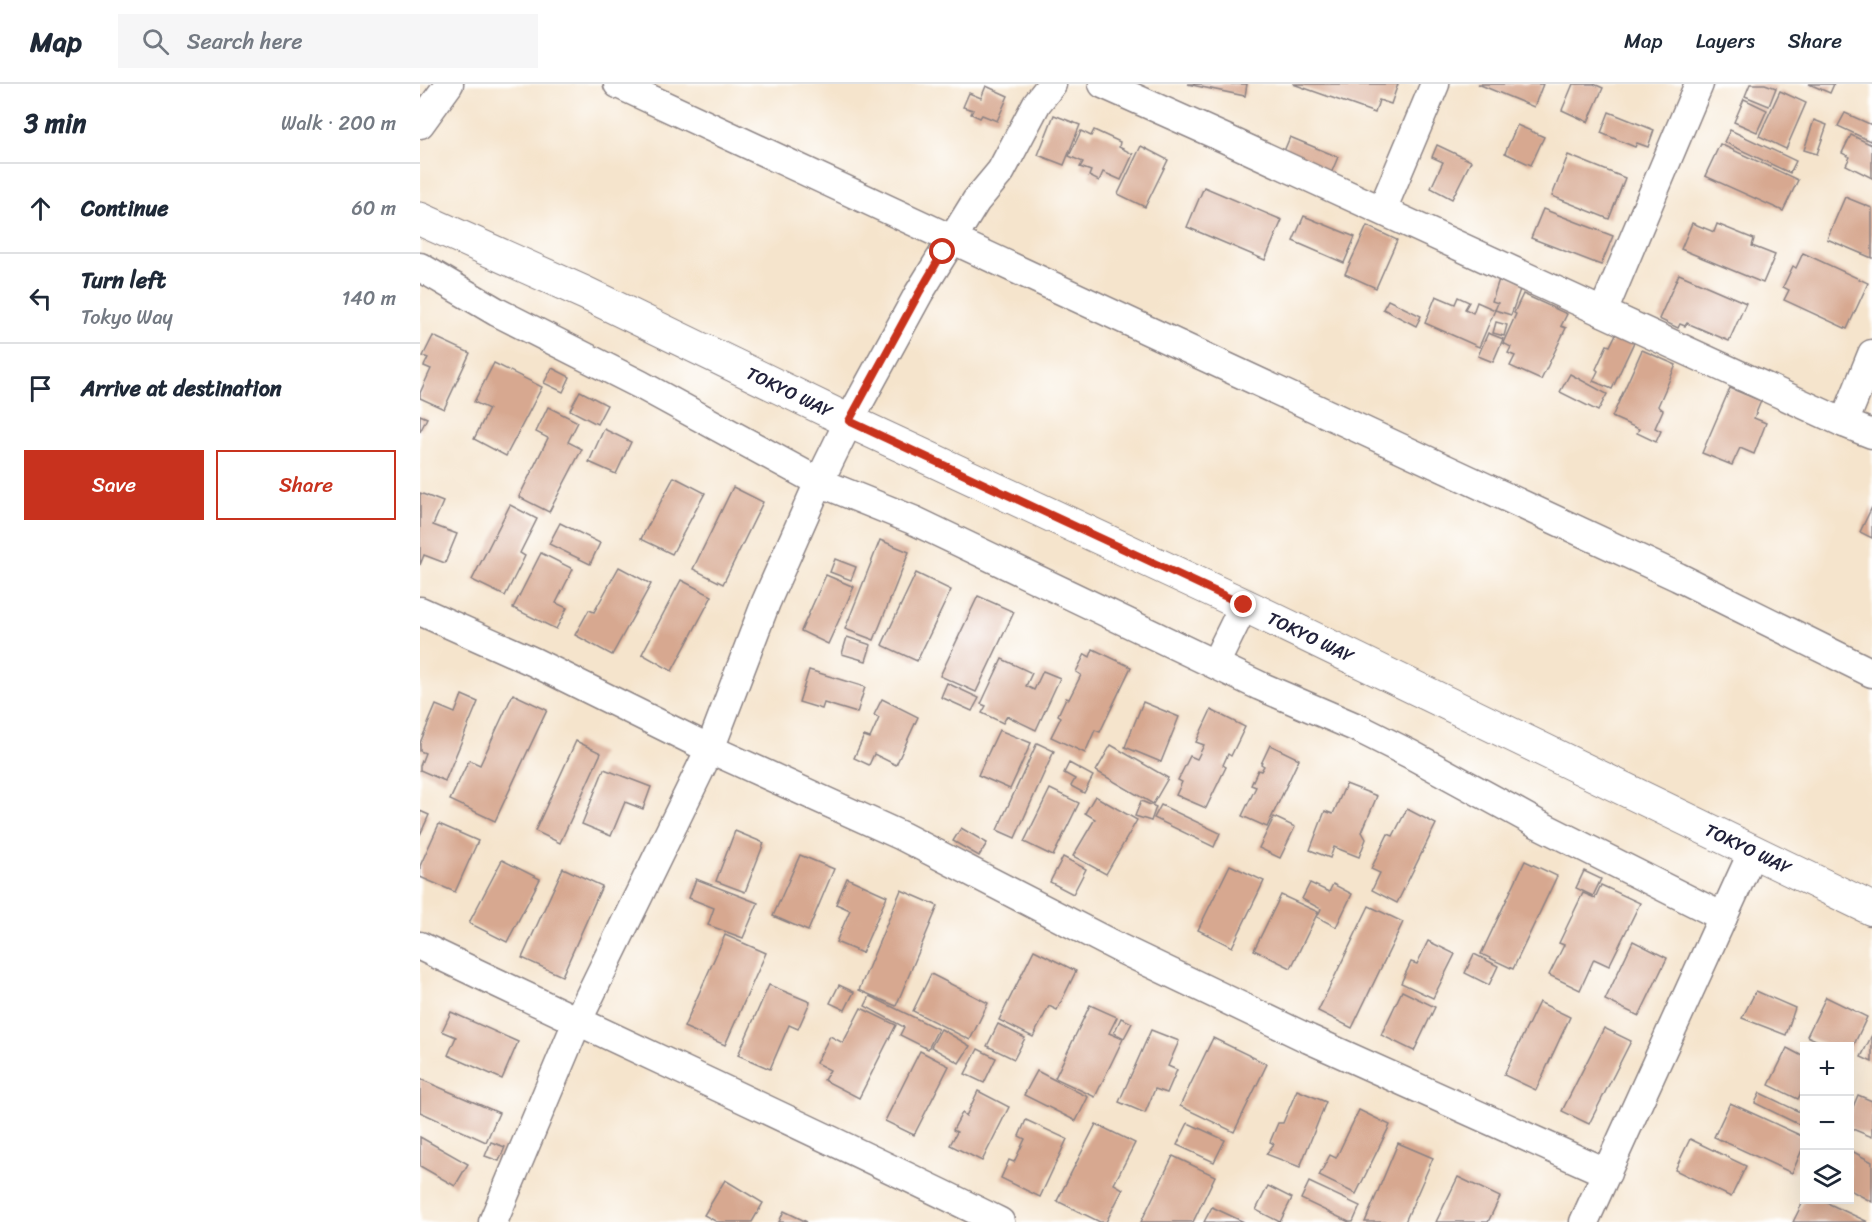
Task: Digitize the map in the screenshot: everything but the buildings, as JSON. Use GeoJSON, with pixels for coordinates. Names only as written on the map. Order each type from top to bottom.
{"type":"FeatureCollection","features":[{"type":"Feature","properties":{"kind":"main road","name":"TOKYO WAY"},"geometry":{"type":"LineString","coordinates":[[420,219],[585,293],[849,421],[1244,605],[1872,909]]}},
{"type":"Feature","properties":{"kind":"street"},"geometry":{"type":"LineString","coordinates":[[420,124],[449,84]]}},
{"type":"Feature","properties":{"kind":"street"},"geometry":{"type":"LineString","coordinates":[[618,84],[1678,576],[1872,673]]}},
{"type":"Feature","properties":{"kind":"street"},"geometry":{"type":"LineString","coordinates":[[493,1222],[577,1022],[710,749],[766,602],[819,482],[849,421],[919,293],[976,201],[1001,171],[1036,104],[1052,84]]}},
{"type":"Feature","properties":{"kind":"street"},"geometry":{"type":"LineString","coordinates":[[1103,84],[1872,434]]}},
{"type":"Feature","properties":{"kind":"street"},"geometry":{"type":"LineString","coordinates":[[1382,210],[1435,84]]}},
{"type":"Feature","properties":{"kind":"street"},"geometry":{"type":"LineString","coordinates":[[1604,312],[1699,84]]}},
{"type":"Feature","properties":{"kind":"street"},"geometry":{"type":"LineString","coordinates":[[420,267],[497,312],[641,385],[819,482],[912,520],[1215,664],[1360,729],[1538,824],[1723,917]]}},
{"type":"Feature","properties":{"kind":"street"},"geometry":{"type":"LineString","coordinates":[[1844,423],[1872,354]]}},
{"type":"Feature","properties":{"kind":"street"},"geometry":{"type":"LineString","coordinates":[[1215,664],[1244,605]]}},
{"type":"Feature","properties":{"kind":"street"},"geometry":{"type":"LineString","coordinates":[[420,611],[534,662],[710,749],[902,836],[1121,949],[1309,1039],[1607,1173]]}},
{"type":"Feature","properties":{"kind":"street"},"geometry":{"type":"LineString","coordinates":[[1584,1222],[1753,851]]}},
{"type":"Feature","properties":{"kind":"street"},"geometry":{"type":"LineString","coordinates":[[420,946],[577,1022],[873,1159],[1000,1222]]}},
{"type":"Feature","properties":{"kind":"route"},"geometry":{"type":"LineString","coordinates":[[943,252],[849,421],[1244,605]]}}]}
